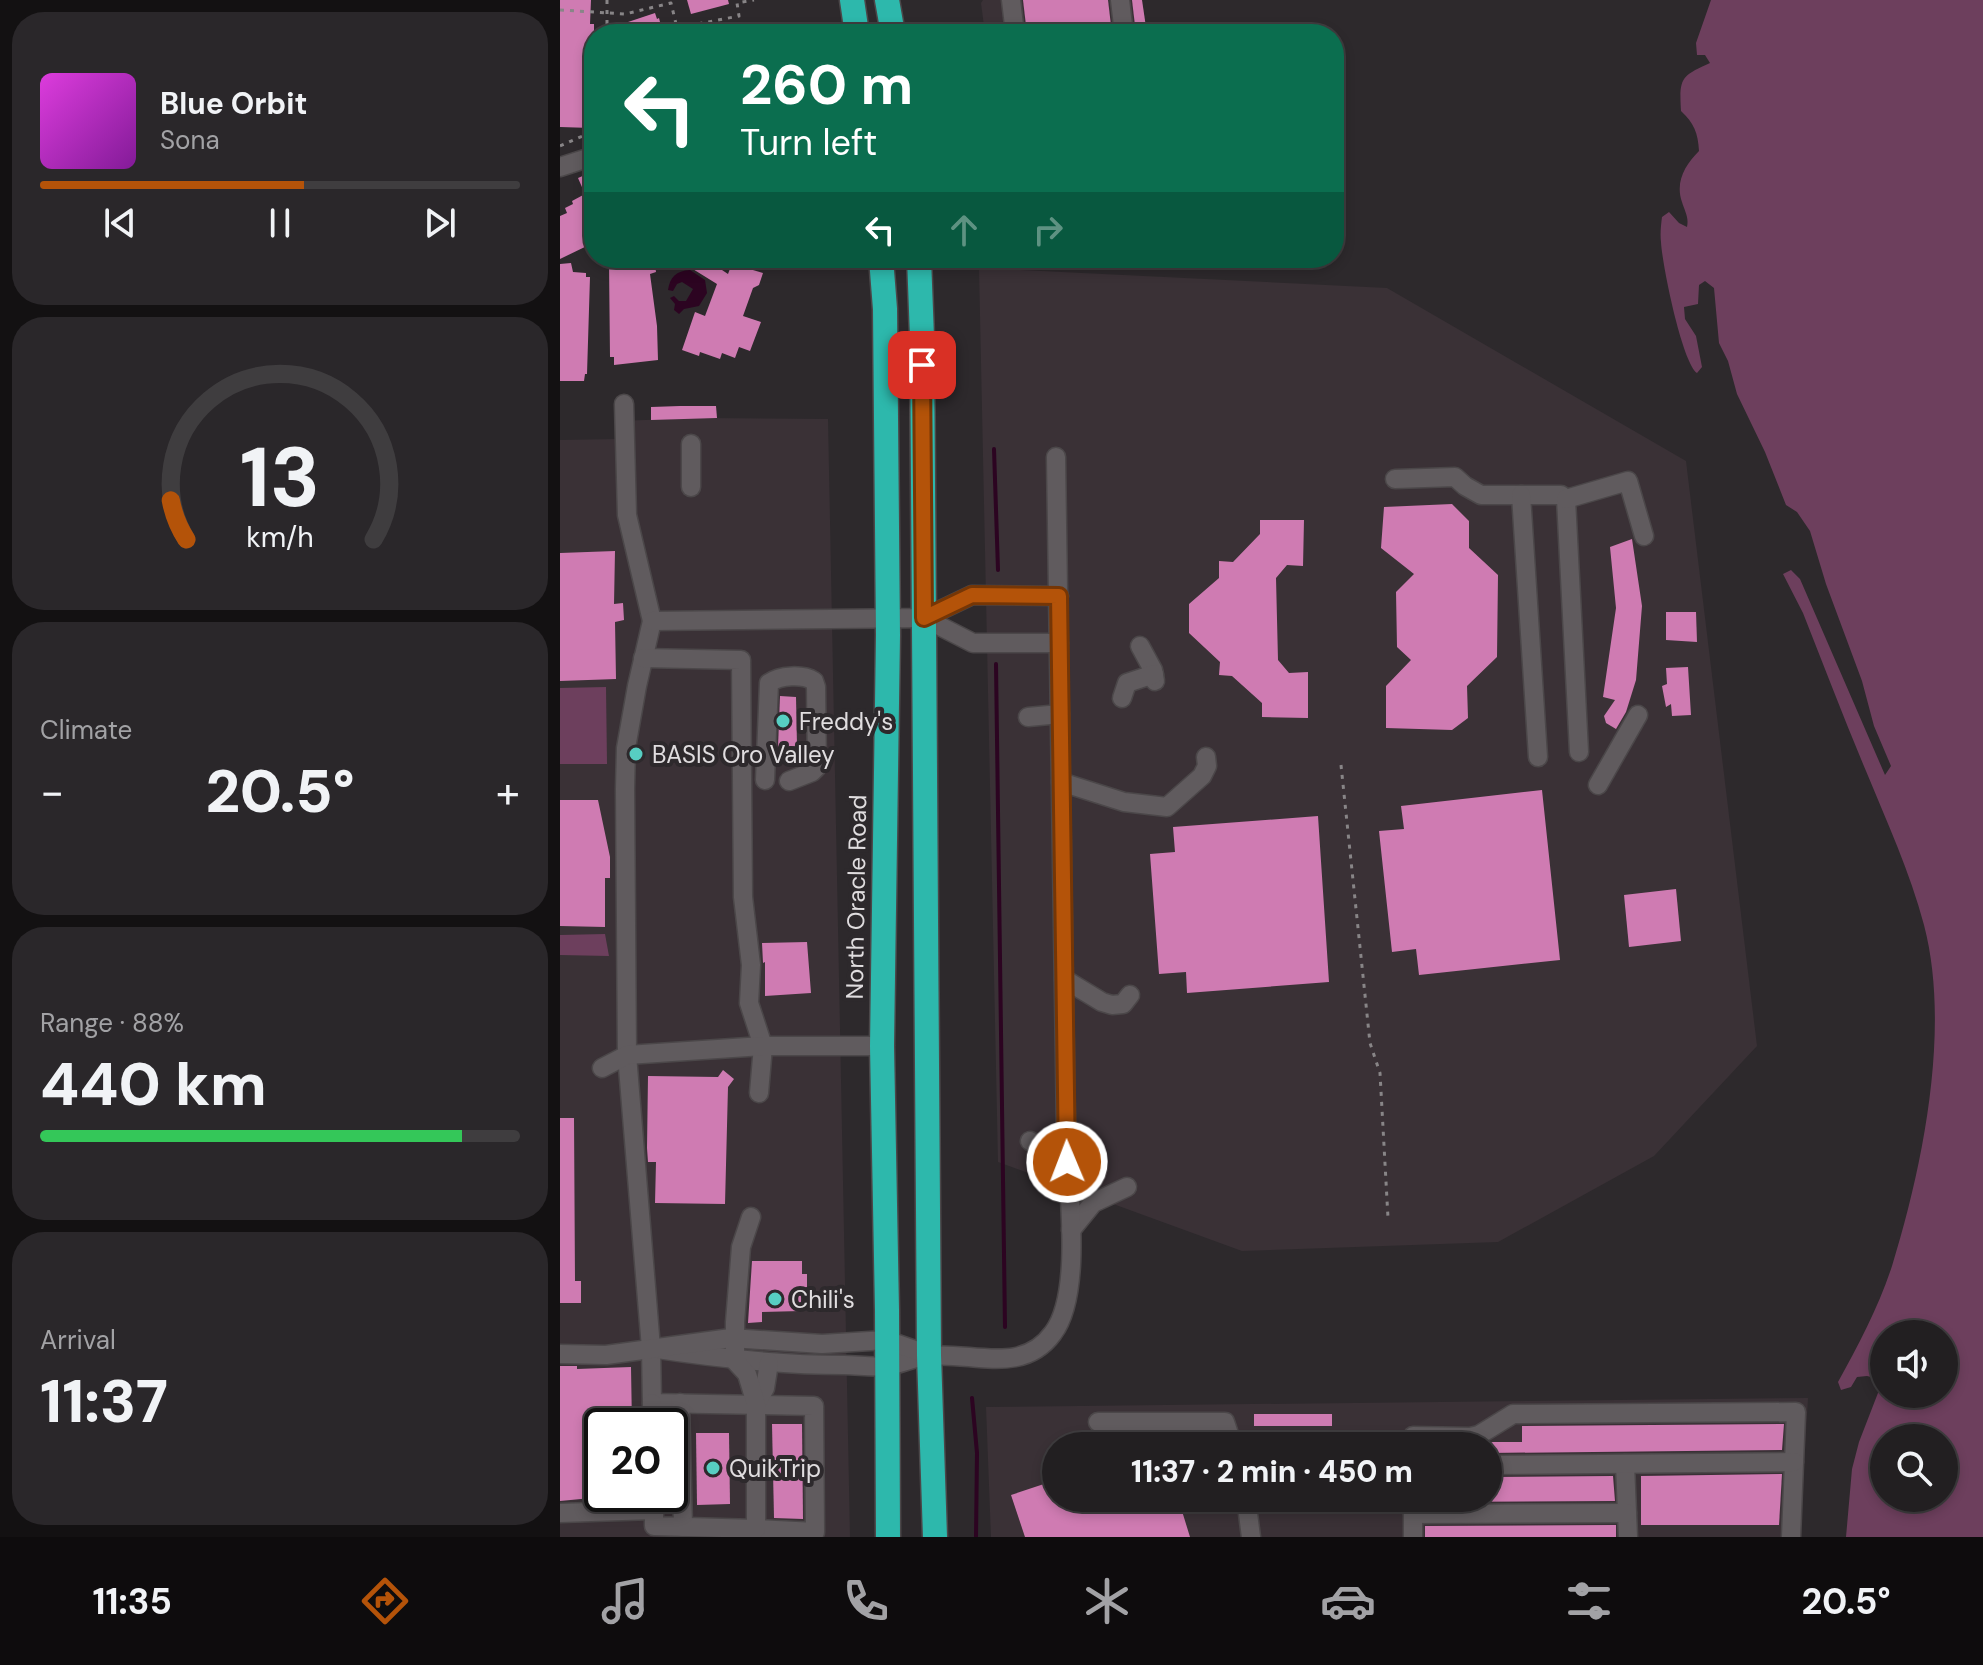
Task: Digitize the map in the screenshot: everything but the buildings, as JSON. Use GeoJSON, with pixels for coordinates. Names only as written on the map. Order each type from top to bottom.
{"type":"FeatureCollection","features":[{"type":"Feature","properties":{"kind":"highway"},"geometry":{"type":"LineString","coordinates":[[852,0],[856,24]]}},
{"type":"Feature","properties":{"kind":"highway"},"geometry":{"type":"LineString","coordinates":[[887,0],[891,24]]}},
{"type":"Feature","properties":{"kind":"highway","name":"North Oracle Road"},"geometry":{"type":"LineString","coordinates":[[882,268],[885,309],[888,619],[882,1046],[888,1315],[888,1537]]}},
{"type":"Feature","properties":{"kind":"highway"},"geometry":{"type":"LineString","coordinates":[[919,268],[929,1355],[935,1537]]}},
{"type":"Feature","properties":{"kind":"street"},"geometry":{"type":"LineString","coordinates":[[1011,0],[1014,24]]}},
{"type":"Feature","properties":{"kind":"street"},"geometry":{"type":"LineString","coordinates":[[1120,0],[1123,24]]}},
{"type":"Feature","properties":{"kind":"street"},"geometry":{"type":"LineString","coordinates":[[560,167],[584,159]]}},
{"type":"Feature","properties":{"kind":"street"},"geometry":{"type":"LineString","coordinates":[[624,404],[627,515],[652,621],[626,748],[627,1055],[651,1348],[652,1408]]}},
{"type":"Feature","properties":{"kind":"street"},"geometry":{"type":"LineString","coordinates":[[691,444],[691,487]]}},
{"type":"Feature","properties":{"kind":"street"},"geometry":{"type":"LineString","coordinates":[[560,1354],[606,1355],[735,1339],[822,1344],[886,1340],[929,1355],[1005,1360],[1033,1352],[1053,1333],[1067,1305],[1071,1230],[1067,1167],[1056,457]]}},
{"type":"Feature","properties":{"kind":"street"},"geometry":{"type":"LineString","coordinates":[[1395,479],[1455,477],[1481,495],[1561,495],[1566,499]]}},
{"type":"Feature","properties":{"kind":"street"},"geometry":{"type":"LineString","coordinates":[[1566,499],[1628,481],[1644,536]]}},
{"type":"Feature","properties":{"kind":"street"},"geometry":{"type":"LineString","coordinates":[[1521,495],[1538,757]]}},
{"type":"Feature","properties":{"kind":"street"},"geometry":{"type":"LineString","coordinates":[[1566,499],[1579,752]]}},
{"type":"Feature","properties":{"kind":"street"},"geometry":{"type":"LineString","coordinates":[[652,621],[924,618],[972,595],[1059,596]]}},
{"type":"Feature","properties":{"kind":"street"},"geometry":{"type":"LineString","coordinates":[[924,618],[973,643],[1059,643]]}},
{"type":"Feature","properties":{"kind":"street"},"geometry":{"type":"LineString","coordinates":[[1122,698],[1127,683],[1154,678],[1140,646]]}},
{"type":"Feature","properties":{"kind":"street"},"geometry":{"type":"LineString","coordinates":[[643,658],[741,660],[743,897],[751,965],[749,1003],[763,1046],[759,1093]]}},
{"type":"Feature","properties":{"kind":"street"},"geometry":{"type":"LineString","coordinates":[[765,780],[769,683],[780,678],[809,678],[816,687],[817,767],[789,781]]}},
{"type":"Feature","properties":{"kind":"street"},"geometry":{"type":"LineString","coordinates":[[1028,717],[1060,714]]}},
{"type":"Feature","properties":{"kind":"street"},"geometry":{"type":"LineString","coordinates":[[1598,785],[1638,715]]}},
{"type":"Feature","properties":{"kind":"street"},"geometry":{"type":"LineString","coordinates":[[1061,782],[1124,802],[1167,807],[1202,776],[1207,766],[1206,757]]}},
{"type":"Feature","properties":{"kind":"street"},"geometry":{"type":"LineString","coordinates":[[1064,979],[1112,1005],[1123,1004],[1130,995]]}},
{"type":"Feature","properties":{"kind":"street"},"geometry":{"type":"LineString","coordinates":[[602,1068],[627,1055],[763,1046],[882,1046]]}},
{"type":"Feature","properties":{"kind":"street"},"geometry":{"type":"LineString","coordinates":[[1030,1141],[1067,1167]]}},
{"type":"Feature","properties":{"kind":"street"},"geometry":{"type":"LineString","coordinates":[[1071,1230],[1093,1203],[1127,1187]]}},
{"type":"Feature","properties":{"kind":"street"},"geometry":{"type":"LineString","coordinates":[[751,1217],[741,1247],[735,1361],[747,1374],[756,1404],[756,1529]]}},
{"type":"Feature","properties":{"kind":"street"},"geometry":{"type":"LineString","coordinates":[[651,1348],[735,1361],[886,1366],[929,1355]]}},
{"type":"Feature","properties":{"kind":"street"},"geometry":{"type":"LineString","coordinates":[[756,1404],[765,1388],[769,1363]]}},
{"type":"Feature","properties":{"kind":"street"},"geometry":{"type":"LineString","coordinates":[[560,1513],[654,1517],[683,1527],[815,1532],[814,1406],[652,1403]]}},
{"type":"Feature","properties":{"kind":"street"},"geometry":{"type":"LineString","coordinates":[[680,1403],[683,1527]]}},
{"type":"Feature","properties":{"kind":"street"},"geometry":{"type":"LineString","coordinates":[[1484,1432],[1513,1414],[1796,1412],[1791,1537]]}},
{"type":"Feature","properties":{"kind":"street"},"geometry":{"type":"LineString","coordinates":[[1098,1422],[1225,1422],[1228,1432]]}},
{"type":"Feature","properties":{"kind":"street"},"geometry":{"type":"LineString","coordinates":[[1502,1465],[1794,1462]]}},
{"type":"Feature","properties":{"kind":"street"},"geometry":{"type":"LineString","coordinates":[[1625,1464],[1628,1537]]}},
{"type":"Feature","properties":{"kind":"street"},"geometry":{"type":"LineString","coordinates":[[1502,1509],[1627,1513]]}},
{"type":"Feature","properties":{"kind":"street"},"geometry":{"type":"LineString","coordinates":[[1248,1512],[1251,1537]]}},
{"type":"Feature","properties":{"kind":"street"},"geometry":{"type":"LineString","coordinates":[[1413,1512],[1413,1537]]}},
{"type":"Feature","properties":{"kind":"path"},"geometry":{"type":"LineString","coordinates":[[607,0],[607,24]]}},
{"type":"Feature","properties":{"kind":"path"},"geometry":{"type":"LineString","coordinates":[[698,24],[739,16],[737,3],[754,0]]}},
{"type":"Feature","properties":{"kind":"path"},"geometry":{"type":"LineString","coordinates":[[560,10],[639,12],[671,3],[676,24]]}},
{"type":"Feature","properties":{"kind":"path"},"geometry":{"type":"LineString","coordinates":[[560,146],[584,135]]}},
{"type":"Feature","properties":{"kind":"path"},"geometry":{"type":"LineString","coordinates":[[1341,765],[1370,1043],[1380,1073],[1388,1218]]}},
{"type":"Feature","properties":{"kind":"shaded area"},"geometry":{"type":"Polygon","coordinates":[[[983,0],[1142,0],[1146,24],[984,24],[983,0]]]}},
{"type":"Feature","properties":{"kind":"shaded area"},"geometry":{"type":"Polygon","coordinates":[[[1711,0],[1983,0],[1983,1537],[1846,1537],[1852,1469],[1872,1408],[1958,1408],[1958,1320],[1871,1320],[1892,1266],[1923,1141],[1934,1052],[1932,965],[1924,925],[1905,866],[1803,613],[1783,574],[1791,570],[1800,579],[1885,775],[1891,766],[1874,726],[1862,681],[1810,531],[1797,512],[1786,505],[1737,394],[1728,361],[1719,343],[1714,288],[1705,281],[1699,285],[1698,304],[1684,307],[1685,319],[1696,336],[1702,367],[1697,373],[1685,351],[1674,312],[1662,253],[1661,226],[1662,217],[1669,212],[1687,227],[1680,195],[1681,181],[1689,162],[1699,151],[1694,129],[1681,111],[1681,91],[1688,75],[1710,63],[1705,55],[1697,55],[1696,43],[1711,0]]]}},
{"type":"Feature","properties":{"kind":"shaded area"},"geometry":{"type":"Polygon","coordinates":[[[979,268],[1387,288],[1686,461],[1757,1046],[1654,1156],[1498,1242],[1242,1251],[998,1162],[979,268]]]}},
{"type":"Feature","properties":{"kind":"shaded area"},"geometry":{"type":"Polygon","coordinates":[[[690,270],[705,280],[707,293],[699,306],[684,309],[679,314],[670,298],[674,296],[679,301],[686,301],[693,289],[682,282],[673,291],[668,290],[669,285],[677,273],[690,270]]]}},
{"type":"Feature","properties":{"kind":"shaded area"},"geometry":{"type":"Polygon","coordinates":[[[828,419],[850,1537],[560,1537],[560,440],[618,439],[617,421],[828,419]]]}},
{"type":"Feature","properties":{"kind":"shaded area"},"geometry":{"type":"Polygon","coordinates":[[[606,687],[607,764],[560,764],[560,688],[606,687]]]}},
{"type":"Feature","properties":{"kind":"shaded area"},"geometry":{"type":"Polygon","coordinates":[[[605,934],[609,956],[560,955],[560,935],[605,934]]]}},
{"type":"Feature","properties":{"kind":"shaded area"},"geometry":{"type":"Polygon","coordinates":[[[1870,1321],[1870,1377],[1857,1377],[1851,1387],[1841,1390],[1838,1382],[1870,1321]]]}},
{"type":"Feature","properties":{"kind":"shaded area"},"geometry":{"type":"Polygon","coordinates":[[[1808,1398],[1800,1537],[991,1537],[986,1407],[1808,1398]]]}},
{"type":"Feature","properties":{"kind":"waterway"},"geometry":{"type":"LineString","coordinates":[[994,449],[998,570]]}},
{"type":"Feature","properties":{"kind":"waterway"},"geometry":{"type":"LineString","coordinates":[[996,664],[1005,1327]]}},
{"type":"Feature","properties":{"kind":"waterway"},"geometry":{"type":"LineString","coordinates":[[972,1398],[977,1453],[976,1537]]}},
{"type":"Feature","properties":{"kind":"place","name":"Freddy's"},"geometry":{"type":"Point","coordinates":[783,721]}},
{"type":"Feature","properties":{"kind":"place","name":"BASIS Oro Valley"},"geometry":{"type":"Point","coordinates":[636,754]}},
{"type":"Feature","properties":{"kind":"place","name":"Chili's"},"geometry":{"type":"Point","coordinates":[775,1299]}},
{"type":"Feature","properties":{"kind":"place","name":"QuikTrip"},"geometry":{"type":"Point","coordinates":[713,1468]}},
{"type":"Feature","properties":{"kind":"route"},"geometry":{"type":"LineString","coordinates":[[922,365],[924,618],[972,595],[1059,596],[1067,1162]]}}]}
